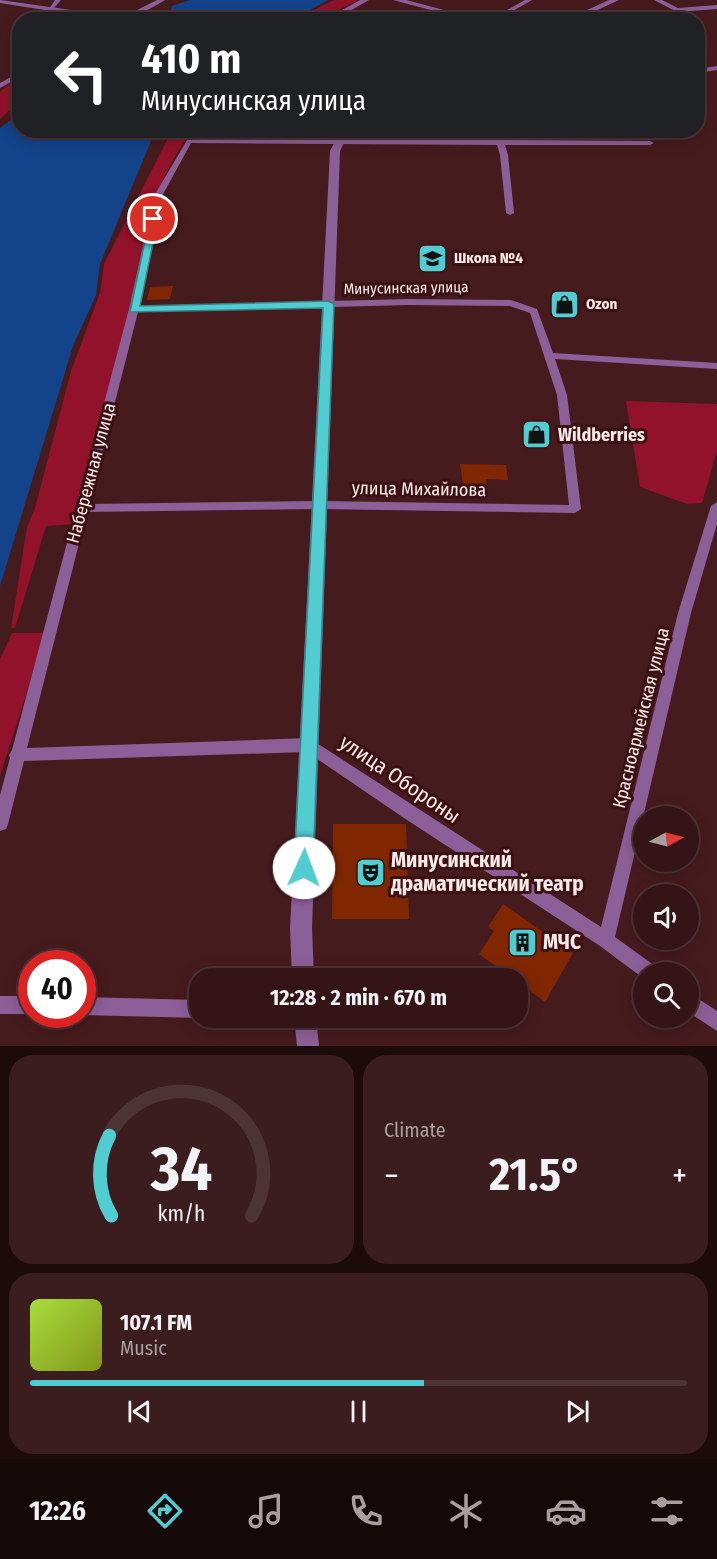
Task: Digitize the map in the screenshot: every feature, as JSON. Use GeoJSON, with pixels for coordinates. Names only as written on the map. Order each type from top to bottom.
{"type":"FeatureCollection","features":[{"type":"Feature","properties":{"kind":"street"},"geometry":{"type":"LineString","coordinates":[[51,8],[58,0]]}},
{"type":"Feature","properties":{"kind":"street"},"geometry":{"type":"LineString","coordinates":[[137,12],[162,0]]}},
{"type":"Feature","properties":{"kind":"street"},"geometry":{"type":"LineString","coordinates":[[342,12],[365,0]]}},
{"type":"Feature","properties":{"kind":"street"},"geometry":{"type":"LineString","coordinates":[[397,0],[441,12]]}},
{"type":"Feature","properties":{"kind":"street"},"geometry":{"type":"LineString","coordinates":[[507,12],[529,0]]}},
{"type":"Feature","properties":{"kind":"street"},"geometry":{"type":"LineString","coordinates":[[587,12],[615,0]]}},
{"type":"Feature","properties":{"kind":"street"},"geometry":{"type":"LineString","coordinates":[[657,0],[677,10],[717,7]]}},
{"type":"Feature","properties":{"kind":"street"},"geometry":{"type":"LineString","coordinates":[[0,1],[81,12]]}},
{"type":"Feature","properties":{"kind":"street","name":"Набережная улица"},"geometry":{"type":"LineString","coordinates":[[0,824],[134,309],[158,196],[191,138]]}},
{"type":"Feature","properties":{"kind":"street"},"geometry":{"type":"LineString","coordinates":[[303,968],[301,928],[335,152],[342,138]]}},
{"type":"Feature","properties":{"kind":"street"},"geometry":{"type":"LineString","coordinates":[[500,138],[510,213]]}},
{"type":"Feature","properties":{"kind":"street"},"geometry":{"type":"LineString","coordinates":[[576,138],[577,142]]}},
{"type":"Feature","properties":{"kind":"street"},"geometry":{"type":"LineString","coordinates":[[189,141],[650,142]]}},
{"type":"Feature","properties":{"kind":"street","name":"Минусинская улица"},"geometry":{"type":"LineString","coordinates":[[134,309],[328,304],[511,303],[534,311],[549,357]]}},
{"type":"Feature","properties":{"kind":"street"},"geometry":{"type":"LineString","coordinates":[[549,357],[717,366]]}},
{"type":"Feature","properties":{"kind":"street","name":"улица Михайлова"},"geometry":{"type":"LineString","coordinates":[[82,508],[320,505],[575,509],[562,395],[549,357]]}},
{"type":"Feature","properties":{"kind":"street","name":"Красноармейская улица"},"geometry":{"type":"LineString","coordinates":[[606,940],[621,888],[661,705],[717,506]]}},
{"type":"Feature","properties":{"kind":"street","name":"улица Обороны"},"geometry":{"type":"LineString","coordinates":[[16,756],[309,745],[636,962]]}},
{"type":"Feature","properties":{"kind":"street"},"geometry":{"type":"LineString","coordinates":[[0,1005],[18,1005]]}},
{"type":"Feature","properties":{"kind":"street"},"geometry":{"type":"LineString","coordinates":[[96,1006],[189,1009]]}},
{"type":"Feature","properties":{"kind":"street"},"geometry":{"type":"LineString","coordinates":[[699,1009],[717,1022]]}},
{"type":"Feature","properties":{"kind":"street"},"geometry":{"type":"LineString","coordinates":[[306,1028],[308,1046]]}},
{"type":"Feature","properties":{"kind":"shaded area"},"geometry":{"type":"Polygon","coordinates":[[[334,0],[358,0],[335,12],[310,12],[334,0]]]}},
{"type":"Feature","properties":{"kind":"shaded area"},"geometry":{"type":"Polygon","coordinates":[[[12,81],[12,108],[0,119],[0,92],[12,81]]]}},
{"type":"Feature","properties":{"kind":"shaded area"},"geometry":{"type":"Polygon","coordinates":[[[169,138],[188,138],[167,171],[151,216],[130,310],[73,524],[46,526],[15,628],[11,628],[27,527],[35,508],[71,371],[100,293],[104,264],[169,138]]]}},
{"type":"Feature","properties":{"kind":"shaded area"},"geometry":{"type":"Polygon","coordinates":[[[626,401],[717,404],[717,451],[702,503],[687,504],[640,487],[626,401]]]}},
{"type":"Feature","properties":{"kind":"shaded area"},"geometry":{"type":"Polygon","coordinates":[[[12,633],[46,633],[0,776],[0,659],[12,633]]]}},
{"type":"Feature","properties":{"kind":"water"},"geometry":{"type":"Polygon","coordinates":[[[190,0],[328,0],[307,12],[170,12],[172,6],[190,0]]]}},
{"type":"Feature","properties":{"kind":"water"},"geometry":{"type":"Polygon","coordinates":[[[12,119],[12,138],[153,138],[100,264],[96,295],[73,346],[0,586],[0,128],[12,119]]]}},
{"type":"Feature","properties":{"kind":"building"},"geometry":{"type":"Polygon","coordinates":[[[173,286],[170,299],[147,300],[150,287],[173,286]]]}},
{"type":"Feature","properties":{"kind":"building","name":"Wildberries"},"geometry":{"type":"Polygon","coordinates":[[[524,430],[548,430],[550,440],[526,440],[524,430]]]}},
{"type":"Feature","properties":{"kind":"building"},"geometry":{"type":"Polygon","coordinates":[[[460,464],[506,465],[508,480],[486,479],[487,491],[464,491],[460,464]]]}},
{"type":"Feature","properties":{"kind":"building","name":"Минусинский драматический театр"},"geometry":{"type":"Polygon","coordinates":[[[333,824],[406,824],[409,919],[332,919],[333,824]]]}},
{"type":"Feature","properties":{"kind":"building","name":"МЧС"},"geometry":{"type":"Polygon","coordinates":[[[503,904],[573,953],[545,1002],[528,989],[528,968],[498,968],[479,954],[494,931],[488,927],[503,904]]]}},
{"type":"Feature","properties":{"kind":"place","name":"Школа №4"},"geometry":{"type":"Point","coordinates":[433,258]}},
{"type":"Feature","properties":{"kind":"place","name":"Ozon"},"geometry":{"type":"Point","coordinates":[565,304]}},
{"type":"Feature","properties":{"kind":"place","name":"Wildberries"},"geometry":{"type":"Point","coordinates":[537,435]}},
{"type":"Feature","properties":{"kind":"place","name":"Минусинский драматический театр"},"geometry":{"type":"Point","coordinates":[370,872]}},
{"type":"Feature","properties":{"kind":"place","name":"МЧС"},"geometry":{"type":"Point","coordinates":[522,942]}},
{"type":"Feature","properties":{"kind":"route"},"geometry":{"type":"LineString","coordinates":[[153,219],[134,309],[328,304],[304,868]]}}]}
